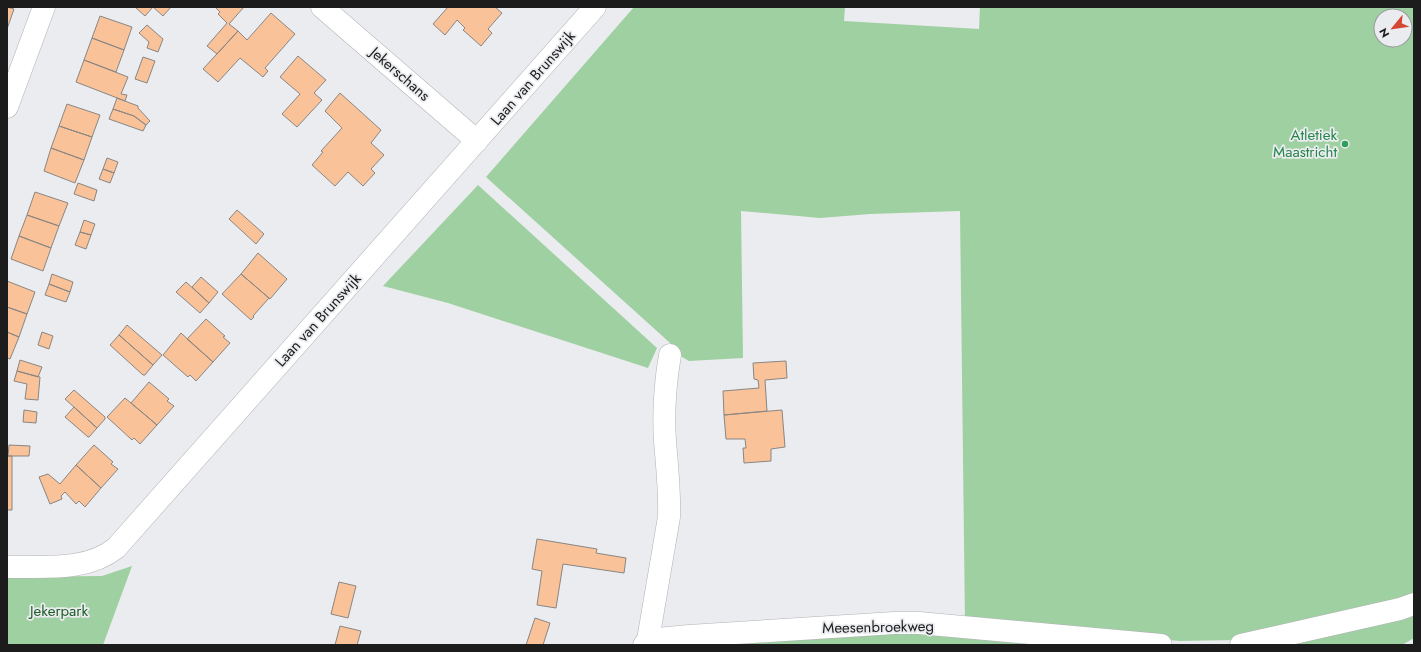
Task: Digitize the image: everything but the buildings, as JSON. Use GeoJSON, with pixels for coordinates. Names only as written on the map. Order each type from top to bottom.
{"type":"FeatureCollection","features":[{"type":"Feature","properties":{"kind":"street"},"geometry":{"type":"LineString","coordinates":[[7,107],[44,7]]}},
{"type":"Feature","properties":{"kind":"street","name":"Jekerschans"},"geometry":{"type":"LineString","coordinates":[[322,7],[477,141]]}},
{"type":"Feature","properties":{"kind":"street","name":"Laan van Brunswijk"},"geometry":{"type":"LineString","coordinates":[[7,567],[74,565],[95,560],[110,553],[116,548],[595,7]]}},
{"type":"Feature","properties":{"kind":"street"},"geometry":{"type":"LineString","coordinates":[[646,643],[669,517],[670,499],[664,408],[665,388],[670,355]]}},
{"type":"Feature","properties":{"kind":"street"},"geometry":{"type":"LineString","coordinates":[[1241,645],[1256,643],[1392,611],[1414,604]]}},
{"type":"Feature","properties":{"kind":"street","name":"Meesenbroekweg"},"geometry":{"type":"LineString","coordinates":[[646,643],[689,636],[894,623],[919,623],[1161,645]]}},
{"type":"Feature","properties":{"kind":"green space"},"geometry":{"type":"Polygon","coordinates":[[[634,7],[845,7],[844,21],[979,29],[980,7],[1414,7],[1414,596],[1235,640],[1180,641],[965,623],[960,211],[870,214],[820,218],[741,211],[743,358],[689,361],[682,357],[679,351],[486,177],[634,7]]]}},
{"type":"Feature","properties":{"kind":"green space"},"geometry":{"type":"Polygon","coordinates":[[[478,185],[657,348],[648,368],[448,303],[383,286],[478,185]]]}},
{"type":"Feature","properties":{"kind":"green space","name":"Jekerpark"},"geometry":{"type":"Polygon","coordinates":[[[132,566],[103,645],[7,645],[7,577],[102,576],[132,566]]]}},
{"type":"Feature","properties":{"kind":"green space"},"geometry":{"type":"Polygon","coordinates":[[[1414,612],[1414,638],[1402,645],[1279,645],[1414,612]]]}},
{"type":"Feature","properties":{"kind":"green space"},"geometry":{"type":"Polygon","coordinates":[[[882,630],[1085,645],[665,645],[882,630]]]}},
{"type":"Feature","properties":{"kind":"place","name":"Atletiek Maastricht"},"geometry":{"type":"Point","coordinates":[1345,144]}}]}
